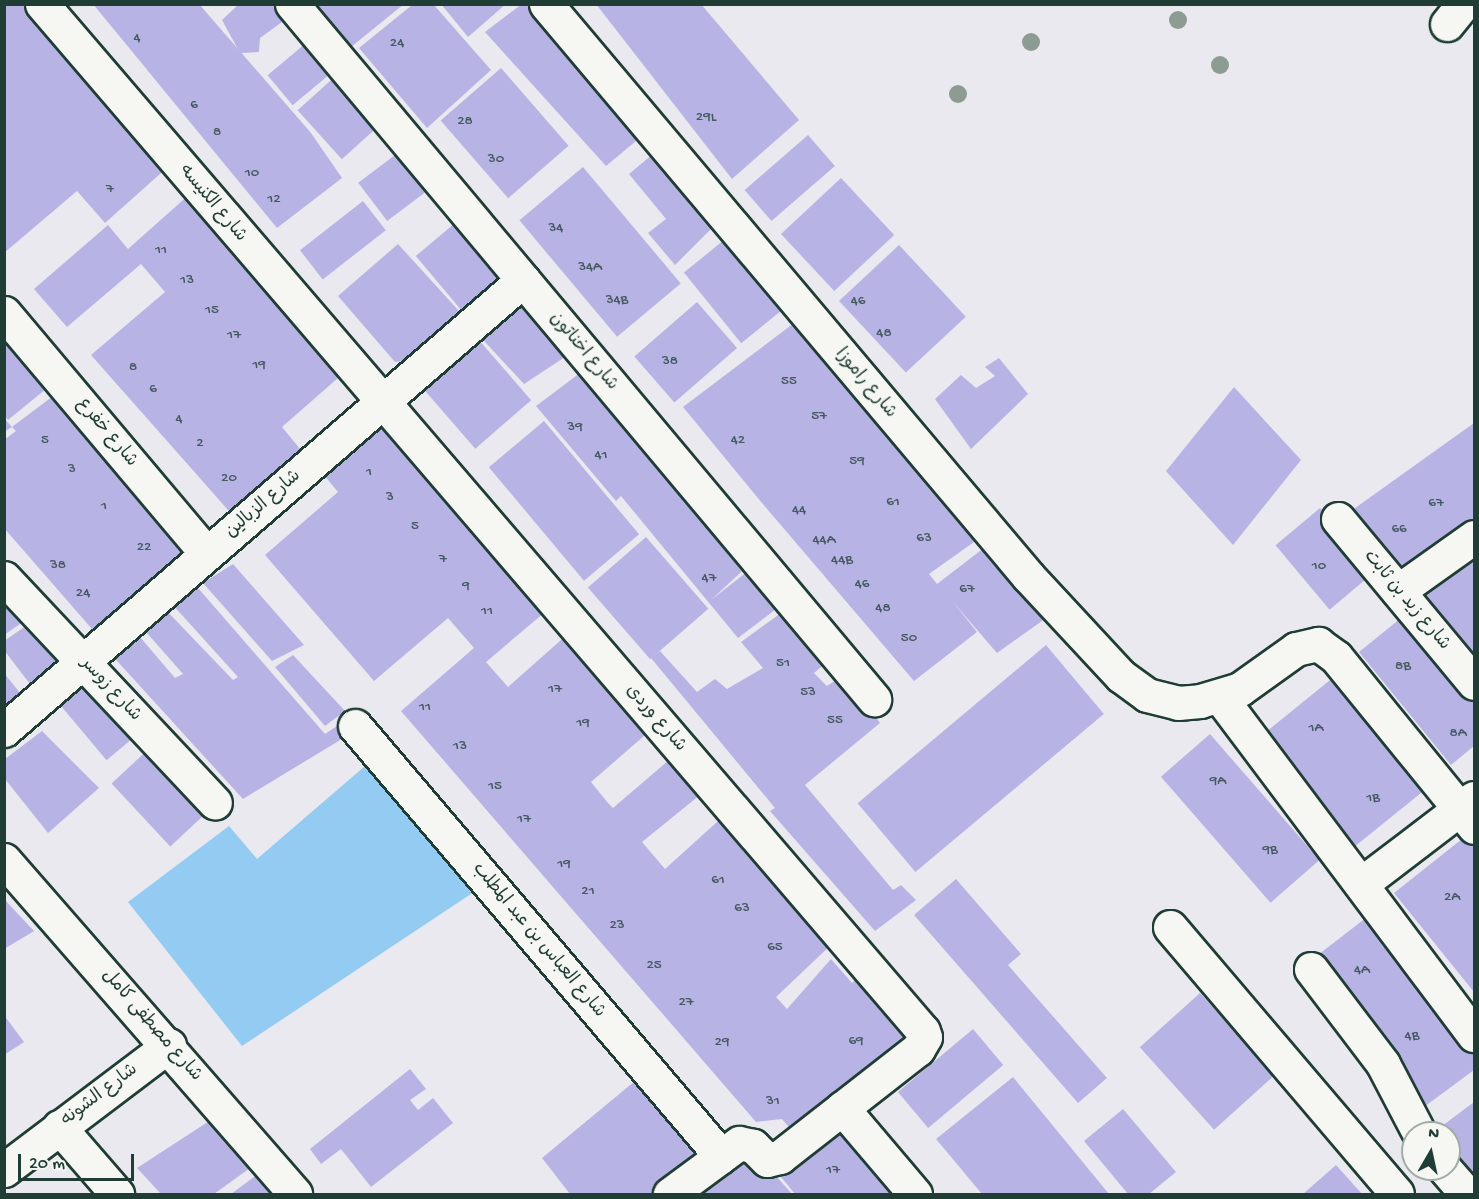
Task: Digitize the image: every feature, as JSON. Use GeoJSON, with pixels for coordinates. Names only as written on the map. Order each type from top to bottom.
{"type":"FeatureCollection","features":[{"type":"Feature","properties":{"kind":"street","name":"شارع الكنيسه"},"geometry":{"type":"LineString","coordinates":[[42,4],[381,403]]}},
{"type":"Feature","properties":{"kind":"street","name":"شارع اخناتون"},"geometry":{"type":"LineString","coordinates":[[292,4],[874,699]]}},
{"type":"Feature","properties":{"kind":"street","name":"شارع راموزا"},"geometry":{"type":"LineString","coordinates":[[546,4],[1028,576],[1121,676],[1147,695],[1178,704],[1220,697],[1240,689],[1296,649],[1318,644],[1336,657],[1470,811]]}},
{"type":"Feature","properties":{"kind":"street","name":"شارع الزبالين"},"geometry":{"type":"LineString","coordinates":[[4,729],[523,280]]}},
{"type":"Feature","properties":{"kind":"street","name":"شارع خفرع"},"geometry":{"type":"LineString","coordinates":[[4,313],[207,554]]}},
{"type":"Feature","properties":{"kind":"street","name":"شارع وردى"},"geometry":{"type":"LineString","coordinates":[[381,403],[912,1016],[925,1037],[918,1049],[842,1108]]}},
{"type":"Feature","properties":{"kind":"street","name":"شارع زيد بن ثابت"},"geometry":{"type":"LineString","coordinates":[[1338,519],[1474,683]]}},
{"type":"Feature","properties":{"kind":"street"},"geometry":{"type":"LineString","coordinates":[[1398,591],[1474,537]]}},
{"type":"Feature","properties":{"kind":"street","name":"شارع زوسر"},"geometry":{"type":"LineString","coordinates":[[4,578],[215,803]]}},
{"type":"Feature","properties":{"kind":"street"},"geometry":{"type":"LineString","coordinates":[[1220,697],[1474,1035]]}},
{"type":"Feature","properties":{"kind":"street","name":"شارع العباس بن عبد المطلب"},"geometry":{"type":"LineString","coordinates":[[355,726],[721,1156]]}},
{"type":"Feature","properties":{"kind":"street"},"geometry":{"type":"LineString","coordinates":[[1361,884],[1470,811]]}},
{"type":"Feature","properties":{"kind":"street","name":"شارع مصطفى كامل"},"geometry":{"type":"LineString","coordinates":[[4,860],[169,1045],[295,1194]]}},
{"type":"Feature","properties":{"kind":"street"},"geometry":{"type":"LineString","coordinates":[[1170,927],[1397,1194]]}},
{"type":"Feature","properties":{"kind":"street"},"geometry":{"type":"LineString","coordinates":[[1311,969],[1383,1064],[1413,1121]]}},
{"type":"Feature","properties":{"kind":"street","name":"شارع الشونه"},"geometry":{"type":"LineString","coordinates":[[4,1170],[169,1045]]}},
{"type":"Feature","properties":{"kind":"street"},"geometry":{"type":"LineString","coordinates":[[670,1194],[739,1143],[746,1143],[761,1157],[774,1160],[842,1108],[915,1194]]}},
{"type":"Feature","properties":{"kind":"street"},"geometry":{"type":"LineString","coordinates":[[59,1127],[117,1194]]}},
{"type":"Feature","properties":{"kind":"street"},"geometry":{"type":"LineString","coordinates":[[1456,1181],[1467,1194]]}},
{"type":"Feature","properties":{"kind":"water"},"geometry":{"type":"Polygon","coordinates":[[[372,760],[480,888],[242,1046],[128,902],[229,826],[257,859],[372,760]]]}},
{"type":"Feature","properties":{"kind":"building"},"geometry":{"type":"Polygon","coordinates":[[[4,4],[30,4],[170,165],[105,223],[77,191],[4,253],[4,4]]]}},
{"type":"Feature","properties":{"kind":"building"},"geometry":{"type":"Polygon","coordinates":[[[93,4],[199,4],[311,133],[342,178],[277,228],[93,4]]]}},
{"type":"Feature","properties":{"kind":"building"},"geometry":{"type":"Polygon","coordinates":[[[239,4],[285,4],[293,14],[260,38],[259,52],[240,53],[222,20],[239,4]]]}},
{"type":"Feature","properties":{"kind":"building"},"geometry":{"type":"Polygon","coordinates":[[[317,4],[404,4],[351,47],[317,4]]]}},
{"type":"Feature","properties":{"kind":"building"},"geometry":{"type":"Polygon","coordinates":[[[441,4],[506,4],[468,37],[441,4]]]}},
{"type":"Feature","properties":{"kind":"building"},"geometry":{"type":"Polygon","coordinates":[[[522,4],[538,4],[642,136],[606,166],[485,32],[522,4]]]}},
{"type":"Feature","properties":{"kind":"building"},"geometry":{"type":"Polygon","coordinates":[[[596,4],[701,4],[799,120],[732,179],[596,4]]]}},
{"type":"Feature","properties":{"kind":"building"},"geometry":{"type":"Polygon","coordinates":[[[412,5],[434,5],[491,70],[427,128],[359,48],[412,5]]]}},
{"type":"Feature","properties":{"kind":"building"},"geometry":{"type":"Polygon","coordinates":[[[312,38],[337,68],[293,105],[268,75],[312,38]]]}},
{"type":"Feature","properties":{"kind":"building"},"geometry":{"type":"Polygon","coordinates":[[[501,68],[569,146],[508,198],[441,120],[501,68]]]}},
{"type":"Feature","properties":{"kind":"building"},"geometry":{"type":"Polygon","coordinates":[[[340,72],[384,121],[342,159],[298,110],[340,72]]]}},
{"type":"Feature","properties":{"kind":"building"},"geometry":{"type":"Polygon","coordinates":[[[808,135],[835,166],[772,221],[745,190],[808,135]]]}},
{"type":"Feature","properties":{"kind":"building"},"geometry":{"type":"Polygon","coordinates":[[[403,149],[432,187],[387,221],[358,183],[403,149]]]}},
{"type":"Feature","properties":{"kind":"building"},"geometry":{"type":"Polygon","coordinates":[[[653,154],[714,226],[675,265],[648,233],[666,219],[629,174],[653,154]]]}},
{"type":"Feature","properties":{"kind":"building"},"geometry":{"type":"Polygon","coordinates":[[[583,167],[681,283],[617,337],[519,220],[583,167]]]}},
{"type":"Feature","properties":{"kind":"building"},"geometry":{"type":"Polygon","coordinates":[[[841,178],[894,235],[834,291],[781,234],[841,178]]]}},
{"type":"Feature","properties":{"kind":"building"},"geometry":{"type":"Polygon","coordinates":[[[192,192],[346,371],[282,427],[305,455],[236,519],[91,355],[165,292],[141,264],[67,327],[34,289],[108,225],[128,249],[192,192]]]}},
{"type":"Feature","properties":{"kind":"building"},"geometry":{"type":"Polygon","coordinates":[[[363,201],[386,230],[323,279],[300,250],[363,201]]]}},
{"type":"Feature","properties":{"kind":"building"},"geometry":{"type":"Polygon","coordinates":[[[461,218],[512,279],[467,317],[416,256],[461,218]]]}},
{"type":"Feature","properties":{"kind":"building"},"geometry":{"type":"Polygon","coordinates":[[[729,236],[786,307],[741,343],[684,273],[729,236]]]}},
{"type":"Feature","properties":{"kind":"building"},"geometry":{"type":"Polygon","coordinates":[[[398,244],[469,322],[413,360],[395,362],[338,296],[398,244]]]}},
{"type":"Feature","properties":{"kind":"building"},"geometry":{"type":"Polygon","coordinates":[[[899,245],[966,317],[906,373],[839,301],[899,245]]]}},
{"type":"Feature","properties":{"kind":"building"},"geometry":{"type":"Polygon","coordinates":[[[521,287],[574,351],[524,384],[474,330],[521,287]]]}},
{"type":"Feature","properties":{"kind":"building"},"geometry":{"type":"Polygon","coordinates":[[[697,302],[737,348],[674,402],[634,356],[697,302]]]}},
{"type":"Feature","properties":{"kind":"building"},"geometry":{"type":"Polygon","coordinates":[[[798,320],[981,537],[929,574],[937,584],[993,541],[1049,616],[997,653],[953,602],[977,632],[914,681],[762,503],[683,407],[798,320]]]}},
{"type":"Feature","properties":{"kind":"building"},"geometry":{"type":"Polygon","coordinates":[[[4,323],[52,384],[8,420],[4,415],[4,323]]]}},
{"type":"Feature","properties":{"kind":"building"},"geometry":{"type":"Polygon","coordinates":[[[478,339],[531,400],[475,449],[422,388],[478,339]]]}},
{"type":"Feature","properties":{"kind":"building"},"geometry":{"type":"Polygon","coordinates":[[[999,358],[1028,394],[971,449],[935,399],[961,375],[976,388],[995,376],[985,367],[999,358]]]}},
{"type":"Feature","properties":{"kind":"building"},"geometry":{"type":"Polygon","coordinates":[[[588,367],[753,561],[711,600],[757,564],[784,603],[738,638],[621,496],[616,501],[536,406],[588,367]]]}},
{"type":"Feature","properties":{"kind":"building"},"geometry":{"type":"Polygon","coordinates":[[[1234,387],[1301,460],[1233,545],[1166,471],[1234,387]]]}},
{"type":"Feature","properties":{"kind":"building"},"geometry":{"type":"Polygon","coordinates":[[[61,390],[193,552],[92,629],[4,528],[4,440],[16,431],[12,427],[61,390]]]}},
{"type":"Feature","properties":{"kind":"building"},"geometry":{"type":"Polygon","coordinates":[[[381,415],[545,612],[486,662],[508,687],[570,632],[652,729],[591,782],[608,803],[613,808],[676,754],[706,790],[642,842],[665,869],[727,813],[833,943],[776,997],[787,1009],[831,959],[852,983],[863,973],[919,1038],[793,1132],[782,1119],[756,1122],[401,711],[474,648],[448,618],[374,681],[265,555],[338,492],[318,468],[381,415]]]}},
{"type":"Feature","properties":{"kind":"building"},"geometry":{"type":"Polygon","coordinates":[[[4,418],[12,427],[4,432],[4,418]]]}},
{"type":"Feature","properties":{"kind":"building"},"geometry":{"type":"Polygon","coordinates":[[[544,421],[639,534],[584,581],[489,467],[544,421]]]}},
{"type":"Feature","properties":{"kind":"building"},"geometry":{"type":"Polygon","coordinates":[[[1474,423],[1474,520],[1402,573],[1351,511],[1474,423]]]}},
{"type":"Feature","properties":{"kind":"building"},"geometry":{"type":"Polygon","coordinates":[[[1320,508],[1374,572],[1330,610],[1276,545],[1320,508]]]}},
{"type":"Feature","properties":{"kind":"building"},"geometry":{"type":"Polygon","coordinates":[[[646,537],[708,609],[650,659],[588,588],[646,537]]]}},
{"type":"Feature","properties":{"kind":"building"},"geometry":{"type":"Polygon","coordinates":[[[1474,559],[1474,662],[1422,598],[1474,559]]]}},
{"type":"Feature","properties":{"kind":"building"},"geometry":{"type":"Polygon","coordinates":[[[233,564],[304,645],[272,661],[203,583],[233,564]]]}},
{"type":"Feature","properties":{"kind":"building"},"geometry":{"type":"Polygon","coordinates":[[[4,581],[36,613],[4,635],[4,581]]]}},
{"type":"Feature","properties":{"kind":"building"},"geometry":{"type":"Polygon","coordinates":[[[198,588],[325,734],[346,720],[355,731],[243,799],[108,651],[134,630],[175,678],[183,674],[139,624],[163,607],[233,680],[238,677],[171,603],[198,588]]]}},
{"type":"Feature","properties":{"kind":"building"},"geometry":{"type":"Polygon","coordinates":[[[789,607],[833,657],[814,673],[827,686],[844,675],[880,723],[805,785],[893,890],[901,885],[916,900],[875,931],[770,811],[775,808],[651,658],[660,651],[697,692],[715,679],[727,689],[763,668],[741,642],[789,607]]]}},
{"type":"Feature","properties":{"kind":"building"},"geometry":{"type":"Polygon","coordinates":[[[1406,614],[1474,698],[1474,746],[1451,765],[1359,652],[1406,614]]]}},
{"type":"Feature","properties":{"kind":"building"},"geometry":{"type":"Polygon","coordinates":[[[39,617],[76,655],[33,688],[4,650],[4,641],[39,617]]]}},
{"type":"Feature","properties":{"kind":"building"},"geometry":{"type":"Polygon","coordinates":[[[1046,645],[1104,714],[915,872],[858,803],[1046,645]]]}},
{"type":"Feature","properties":{"kind":"building"},"geometry":{"type":"Polygon","coordinates":[[[293,655],[345,711],[325,726],[275,667],[293,655]]]}},
{"type":"Feature","properties":{"kind":"building"},"geometry":{"type":"Polygon","coordinates":[[[4,673],[20,693],[4,706],[4,673]]]}},
{"type":"Feature","properties":{"kind":"building"},"geometry":{"type":"Polygon","coordinates":[[[85,674],[136,735],[107,760],[55,699],[85,674]]]}},
{"type":"Feature","properties":{"kind":"building"},"geometry":{"type":"Polygon","coordinates":[[[1335,676],[1426,789],[1355,847],[1264,734],[1335,676]]]}},
{"type":"Feature","properties":{"kind":"building"},"geometry":{"type":"Polygon","coordinates":[[[42,731],[99,788],[48,833],[5,779],[5,759],[42,731]]]}},
{"type":"Feature","properties":{"kind":"building"},"geometry":{"type":"Polygon","coordinates":[[[1210,734],[1320,860],[1271,903],[1161,777],[1210,734]]]}},
{"type":"Feature","properties":{"kind":"building"},"geometry":{"type":"Polygon","coordinates":[[[154,744],[213,807],[170,846],[112,784],[154,744]]]}},
{"type":"Feature","properties":{"kind":"building"},"geometry":{"type":"Polygon","coordinates":[[[1467,835],[1474,844],[1474,992],[1394,893],[1467,835]]]}},
{"type":"Feature","properties":{"kind":"building"},"geometry":{"type":"Polygon","coordinates":[[[956,879],[1021,954],[1008,965],[1107,1078],[1078,1103],[914,915],[956,879]]]}},
{"type":"Feature","properties":{"kind":"building"},"geometry":{"type":"Polygon","coordinates":[[[4,899],[34,931],[4,949],[4,899]]]}},
{"type":"Feature","properties":{"kind":"building"},"geometry":{"type":"Polygon","coordinates":[[[1371,914],[1474,1043],[1474,1070],[1424,1107],[1314,958],[1371,914]]]}},
{"type":"Feature","properties":{"kind":"building"},"geometry":{"type":"Polygon","coordinates":[[[1200,993],[1274,1075],[1214,1130],[1140,1047],[1200,993]]]}},
{"type":"Feature","properties":{"kind":"building"},"geometry":{"type":"Polygon","coordinates":[[[4,1015],[24,1042],[4,1055],[4,1015]]]}},
{"type":"Feature","properties":{"kind":"building"},"geometry":{"type":"Polygon","coordinates":[[[973,1029],[1003,1065],[928,1128],[898,1092],[973,1029]]]}},
{"type":"Feature","properties":{"kind":"building"},"geometry":{"type":"Polygon","coordinates":[[[410,1069],[426,1089],[410,1100],[418,1110],[433,1098],[453,1123],[371,1187],[341,1149],[321,1164],[310,1149],[410,1069]]]}},
{"type":"Feature","properties":{"kind":"building"},"geometry":{"type":"Polygon","coordinates":[[[641,1076],[708,1157],[656,1194],[570,1194],[542,1158],[641,1076]]]}},
{"type":"Feature","properties":{"kind":"building"},"geometry":{"type":"Polygon","coordinates":[[[1013,1077],[1109,1194],[982,1194],[936,1139],[1013,1077]]]}},
{"type":"Feature","properties":{"kind":"building"},"geometry":{"type":"Polygon","coordinates":[[[1474,1102],[1474,1175],[1461,1158],[1461,1121],[1449,1121],[1474,1102]]]}},
{"type":"Feature","properties":{"kind":"building"},"geometry":{"type":"Polygon","coordinates":[[[1123,1109],[1176,1172],[1149,1194],[1128,1194],[1084,1141],[1123,1109]]]}},
{"type":"Feature","properties":{"kind":"building"},"geometry":{"type":"Polygon","coordinates":[[[220,1114],[257,1163],[214,1194],[161,1194],[137,1168],[220,1114]]]}},
{"type":"Feature","properties":{"kind":"building"},"geometry":{"type":"Polygon","coordinates":[[[848,1124],[907,1194],[795,1194],[781,1177],[848,1124]]]}},
{"type":"Feature","properties":{"kind":"building"},"geometry":{"type":"Polygon","coordinates":[[[752,1149],[792,1194],[695,1194],[752,1149]]]}},
{"type":"Feature","properties":{"kind":"building"},"geometry":{"type":"Polygon","coordinates":[[[1336,1165],[1362,1194],[1303,1194],[1336,1165]]]}},
{"type":"Feature","properties":{"kind":"building"},"geometry":{"type":"Polygon","coordinates":[[[265,1169],[285,1194],[231,1194],[265,1169]]]}}]}
